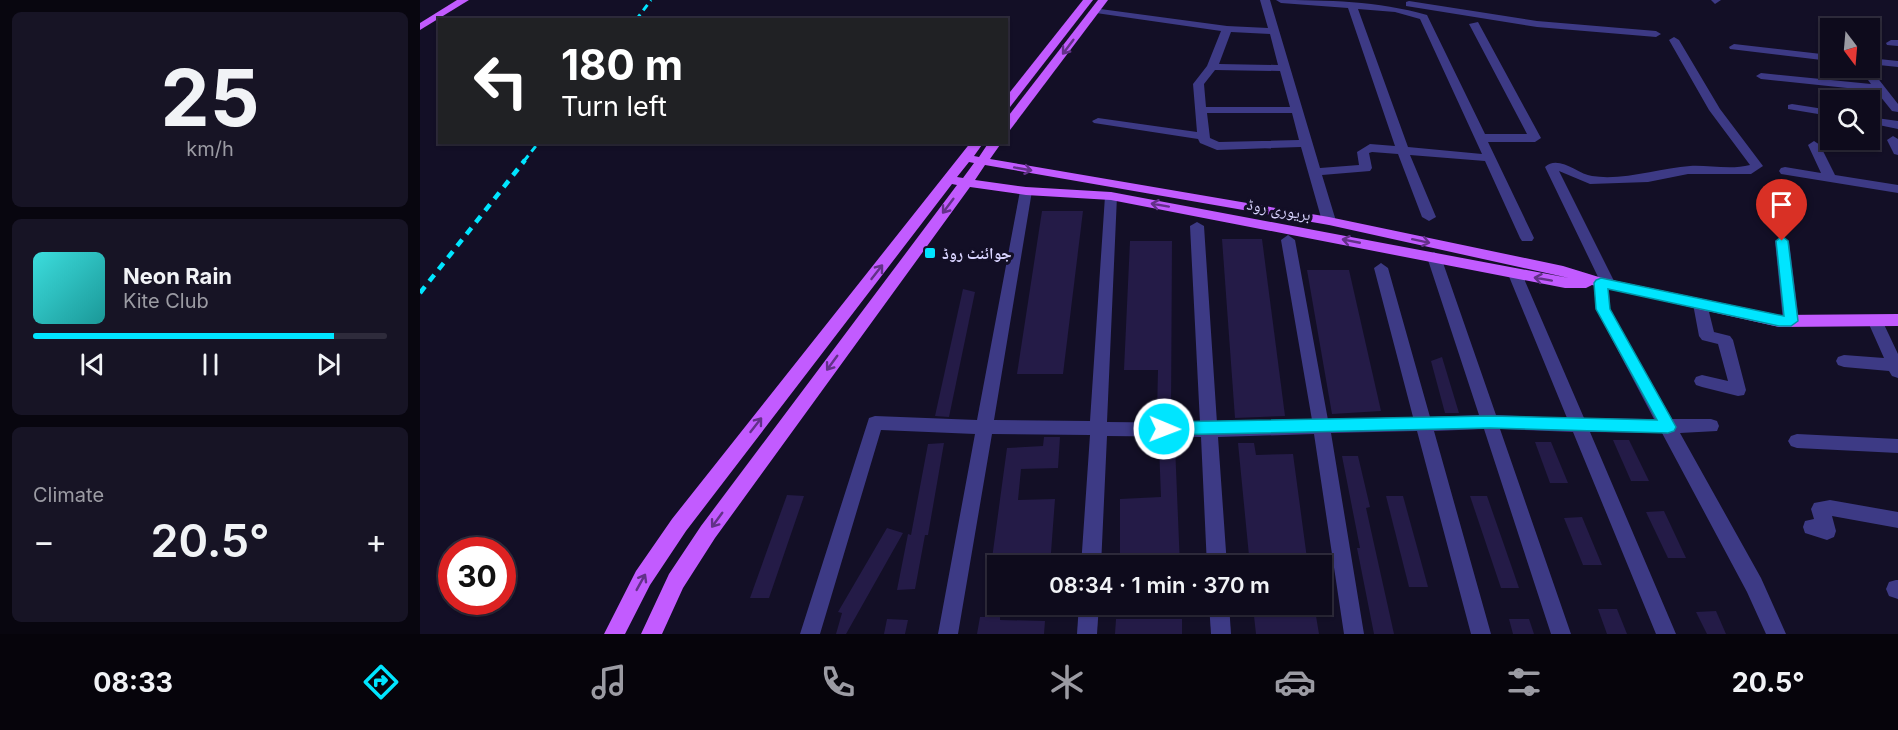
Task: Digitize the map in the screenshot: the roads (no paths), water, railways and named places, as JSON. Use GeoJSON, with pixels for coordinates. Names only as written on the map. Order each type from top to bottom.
{"type":"FeatureCollection","features":[{"type":"Feature","properties":{"kind":"main road"},"geometry":{"type":"LineString","coordinates":[[420,15],[444,0]]}},
{"type":"Feature","properties":{"kind":"main road"},"geometry":{"type":"LineString","coordinates":[[420,27],[464,0]]}},
{"type":"Feature","properties":{"kind":"main road"},"geometry":{"type":"LineString","coordinates":[[1008,102],[1089,0]]}},
{"type":"Feature","properties":{"kind":"main road"},"geometry":{"type":"LineString","coordinates":[[1008,125],[1103,0]]}},
{"type":"Feature","properties":{"kind":"main road"},"geometry":{"type":"LineString","coordinates":[[973,160],[977,144]]}},
{"type":"Feature","properties":{"kind":"main road"},"geometry":{"type":"LineString","coordinates":[[651,634],[676,581],[692,556],[973,160],[993,144]]}},
{"type":"Feature","properties":{"kind":"main road","name":"بریوری روڈ"},"geometry":{"type":"LineString","coordinates":[[973,160],[1329,221],[1563,271],[1605,284],[1779,321],[1876,322],[1898,320]]}},
{"type":"Feature","properties":{"kind":"main road"},"geometry":{"type":"LineString","coordinates":[[614,634],[643,578],[679,525],[957,182]]}},
{"type":"Feature","properties":{"kind":"main road","name":"بریوری روڈ"},"geometry":{"type":"LineString","coordinates":[[957,182],[1026,191],[1111,196],[1565,283],[1605,284]]}},
{"type":"Feature","properties":{"kind":"street"},"geometry":{"type":"LineString","coordinates":[[1265,0],[1329,221]]}},
{"type":"Feature","properties":{"kind":"street"},"geometry":{"type":"LineString","coordinates":[[1281,0],[1395,9],[1424,17],[1527,238]]}},
{"type":"Feature","properties":{"kind":"street"},"geometry":{"type":"LineString","coordinates":[[1388,0],[1538,24],[1656,34]]}},
{"type":"Feature","properties":{"kind":"street"},"geometry":{"type":"LineString","coordinates":[[1352,6],[1402,149],[1429,217]]}},
{"type":"Feature","properties":{"kind":"street"},"geometry":{"type":"LineString","coordinates":[[1096,10],[1227,29],[1274,31]]}},
{"type":"Feature","properties":{"kind":"street"},"geometry":{"type":"LineString","coordinates":[[1474,24],[1535,138],[1480,138]]}},
{"type":"Feature","properties":{"kind":"street"},"geometry":{"type":"LineString","coordinates":[[1227,29],[1212,67],[1198,84],[1203,136],[1209,144],[1217,146],[1306,143]]}},
{"type":"Feature","properties":{"kind":"street"},"geometry":{"type":"LineString","coordinates":[[1674,40],[1715,110],[1758,166],[1751,170],[1688,170],[1648,178],[1590,180],[1560,167],[1551,167],[1605,284],[1603,309],[1754,585],[1776,634]]}},
{"type":"Feature","properties":{"kind":"street"},"geometry":{"type":"LineString","coordinates":[[1734,47],[1820,57]]}},
{"type":"Feature","properties":{"kind":"street"},"geometry":{"type":"LineString","coordinates":[[1880,62],[1898,64]]}},
{"type":"Feature","properties":{"kind":"street"},"geometry":{"type":"LineString","coordinates":[[1212,67],[1284,68]]}},
{"type":"Feature","properties":{"kind":"street"},"geometry":{"type":"LineString","coordinates":[[1761,76],[1880,88]]}},
{"type":"Feature","properties":{"kind":"street"},"geometry":{"type":"LineString","coordinates":[[1872,78],[1894,103]]}},
{"type":"Feature","properties":{"kind":"street"},"geometry":{"type":"LineString","coordinates":[[1792,107],[1820,111]]}},
{"type":"Feature","properties":{"kind":"street"},"geometry":{"type":"LineString","coordinates":[[1200,110],[1296,110]]}},
{"type":"Feature","properties":{"kind":"street"},"geometry":{"type":"LineString","coordinates":[[1098,121],[1203,136]]}},
{"type":"Feature","properties":{"kind":"street"},"geometry":{"type":"LineString","coordinates":[[1880,122],[1898,125]]}},
{"type":"Feature","properties":{"kind":"street"},"geometry":{"type":"LineString","coordinates":[[1814,145],[1830,178]]}},
{"type":"Feature","properties":{"kind":"street"},"geometry":{"type":"LineString","coordinates":[[1314,172],[1366,168],[1363,152],[1365,150],[1402,149],[1490,158]]}},
{"type":"Feature","properties":{"kind":"street"},"geometry":{"type":"LineString","coordinates":[[1785,171],[1898,189]]}},
{"type":"Feature","properties":{"kind":"street"},"geometry":{"type":"LineString","coordinates":[[948,634],[1026,191]]}},
{"type":"Feature","properties":{"kind":"street"},"geometry":{"type":"LineString","coordinates":[[1091,555],[1111,196]]}},
{"type":"Feature","properties":{"kind":"street"},"geometry":{"type":"LineString","coordinates":[[1197,226],[1216,555]]}},
{"type":"Feature","properties":{"kind":"street"},"geometry":{"type":"LineString","coordinates":[[1288,240],[1321,425],[1354,634]]}},
{"type":"Feature","properties":{"kind":"street"},"geometry":{"type":"LineString","coordinates":[[1782,241],[1791,321]]}},
{"type":"Feature","properties":{"kind":"street"},"geometry":{"type":"LineString","coordinates":[[1434,257],[1561,634]]}},
{"type":"Feature","properties":{"kind":"street"},"geometry":{"type":"LineString","coordinates":[[1381,268],[1481,634]]}},
{"type":"Feature","properties":{"kind":"street"},"geometry":{"type":"LineString","coordinates":[[1515,274],[1666,634]]}},
{"type":"Feature","properties":{"kind":"street"},"geometry":{"type":"LineString","coordinates":[[1700,304],[1707,336],[1725,340],[1738,390],[1702,381]]}},
{"type":"Feature","properties":{"kind":"street"},"geometry":{"type":"LineString","coordinates":[[1876,322],[1896,368]]}},
{"type":"Feature","properties":{"kind":"street"},"geometry":{"type":"LineString","coordinates":[[1844,362],[1896,368]]}},
{"type":"Feature","properties":{"kind":"street"},"geometry":{"type":"LineString","coordinates":[[810,634],[875,423],[983,427],[1209,429],[1490,422],[1711,426]]}},
{"type":"Feature","properties":{"kind":"street"},"geometry":{"type":"LineString","coordinates":[[1797,441],[1898,446]]}},
{"type":"Feature","properties":{"kind":"street"},"geometry":{"type":"LineString","coordinates":[[1812,527],[1827,531],[1820,509],[1830,508],[1898,520]]}},
{"type":"Feature","properties":{"kind":"street"},"geometry":{"type":"LineString","coordinates":[[1087,634],[1088,615]]}},
{"type":"Feature","properties":{"kind":"street"},"geometry":{"type":"LineString","coordinates":[[1220,615],[1221,634]]}},
{"type":"Feature","properties":{"kind":"railway"},"geometry":{"type":"LineString","coordinates":[[638,18],[651,0]]}},
{"type":"Feature","properties":{"kind":"railway"},"geometry":{"type":"LineString","coordinates":[[524,161],[537,144]]}},
{"type":"Feature","properties":{"kind":"railway"},"geometry":{"type":"LineString","coordinates":[[420,293],[525,160]]}},
{"type":"Feature","properties":{"kind":"place","name":"جوائنٹ روڈ"},"geometry":{"type":"Point","coordinates":[930,253]}}]}
